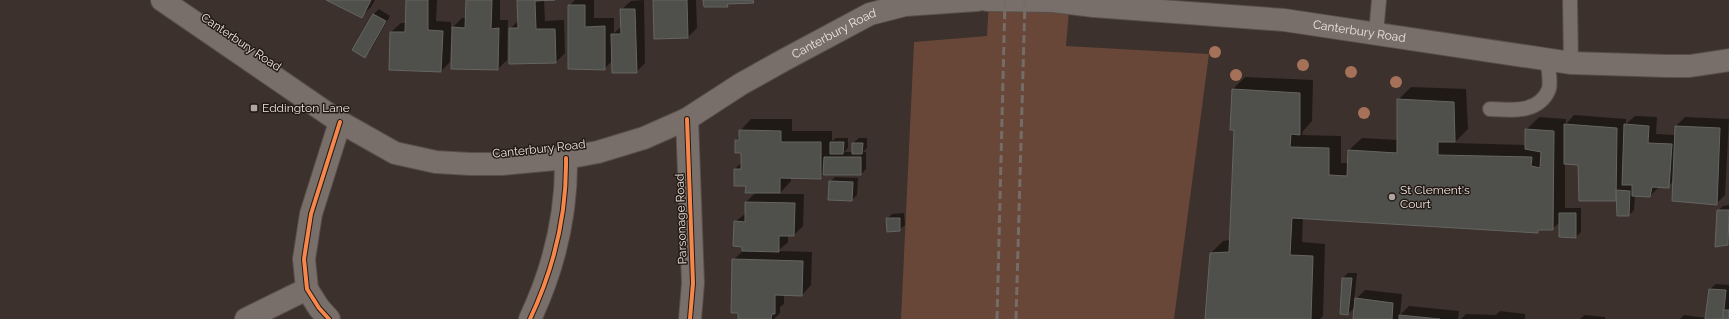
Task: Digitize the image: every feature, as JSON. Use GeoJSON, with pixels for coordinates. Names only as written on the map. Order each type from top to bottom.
{"type":"FeatureCollection","features":[{"type":"Feature","properties":{"kind":"main road","name":"Canterbury Road"},"geometry":{"type":"LineString","coordinates":[[162,0],[340,122],[395,153],[436,162],[470,164],[502,164],[566,158],[598,152],[644,138],[687,119],[741,84],[870,14],[905,5],[977,0]]}},
{"type":"Feature","properties":{"kind":"main road","name":"Canterbury Road"},"geometry":{"type":"LineString","coordinates":[[988,0],[1053,1],[1094,6],[1284,20],[1376,33],[1548,61],[1572,63],[1690,66],[1729,60]]}},
{"type":"Feature","properties":{"kind":"main road","name":"Parsonage Road"},"geometry":{"type":"LineString","coordinates":[[687,119],[693,284],[690,319]]}},
{"type":"Feature","properties":{"kind":"main road"},"geometry":{"type":"LineString","coordinates":[[329,319],[319,308],[307,289],[304,259],[311,214],[340,122]]}},
{"type":"Feature","properties":{"kind":"main road"},"geometry":{"type":"LineString","coordinates":[[530,319],[539,299],[553,259],[563,217],[567,186],[566,158]]}},
{"type":"Feature","properties":{"kind":"main road"},"geometry":{"type":"LineString","coordinates":[[246,319],[307,289]]}},
{"type":"Feature","properties":{"kind":"lane"},"geometry":{"type":"LineString","coordinates":[[1376,33],[1379,0]]}},
{"type":"Feature","properties":{"kind":"lane"},"geometry":{"type":"LineString","coordinates":[[1570,0],[1572,63]]}},
{"type":"Feature","properties":{"kind":"lane"},"geometry":{"type":"LineString","coordinates":[[1490,109],[1523,110],[1528,109],[1542,99],[1549,88],[1548,61]]}},
{"type":"Feature","properties":{"kind":"shaded area"},"geometry":{"type":"Polygon","coordinates":[[[989,0],[1070,0],[1066,46],[1209,54],[1174,319],[901,319],[914,42],[987,36],[989,0]]]}},
{"type":"Feature","properties":{"kind":"building"},"geometry":{"type":"Polygon","coordinates":[[[326,0],[371,0],[362,18],[326,0]]]}},
{"type":"Feature","properties":{"kind":"building"},"geometry":{"type":"Polygon","coordinates":[[[406,0],[428,0],[428,30],[443,31],[441,72],[389,70],[390,32],[405,32],[406,0]]]}},
{"type":"Feature","properties":{"kind":"building"},"geometry":{"type":"Polygon","coordinates":[[[466,0],[492,0],[491,29],[499,28],[498,70],[451,69],[452,27],[465,28],[466,0]]]}},
{"type":"Feature","properties":{"kind":"building"},"geometry":{"type":"Polygon","coordinates":[[[517,0],[555,0],[535,1],[536,29],[555,29],[556,63],[509,64],[509,28],[518,28],[517,0]]]}},
{"type":"Feature","properties":{"kind":"building"},"geometry":{"type":"Polygon","coordinates":[[[653,0],[687,0],[688,38],[654,39],[653,0]]]}},
{"type":"Feature","properties":{"kind":"building"},"geometry":{"type":"Polygon","coordinates":[[[703,0],[753,0],[754,3],[727,4],[728,7],[704,7],[703,0]]]}},
{"type":"Feature","properties":{"kind":"building"},"geometry":{"type":"Polygon","coordinates":[[[568,5],[585,5],[585,27],[605,26],[605,70],[568,69],[568,5]]]}},
{"type":"Feature","properties":{"kind":"building"},"geometry":{"type":"Polygon","coordinates":[[[620,9],[635,9],[637,73],[612,73],[611,34],[621,34],[620,9]]]}},
{"type":"Feature","properties":{"kind":"building"},"geometry":{"type":"Polygon","coordinates":[[[373,14],[386,21],[365,58],[352,50],[373,14]]]}},
{"type":"Feature","properties":{"kind":"building","name":"St Clement's Court"},"geometry":{"type":"Polygon","coordinates":[[[1232,89],[1300,93],[1300,135],[1291,134],[1290,147],[1329,148],[1329,175],[1347,176],[1348,150],[1397,153],[1397,99],[1454,102],[1455,142],[1438,142],[1438,155],[1532,157],[1531,166],[1540,168],[1541,152],[1525,149],[1525,129],[1554,131],[1553,230],[1538,230],[1538,233],[1292,218],[1290,255],[1313,256],[1311,319],[1205,319],[1210,253],[1229,252],[1234,130],[1230,130],[1232,89]]]}},
{"type":"Feature","properties":{"kind":"building"},"geometry":{"type":"Polygon","coordinates":[[[1564,124],[1617,128],[1616,201],[1579,201],[1578,165],[1564,164],[1564,124]]]}},
{"type":"Feature","properties":{"kind":"building"},"geometry":{"type":"Polygon","coordinates":[[[1624,124],[1649,126],[1648,143],[1672,144],[1669,188],[1652,187],[1650,197],[1632,196],[1632,185],[1622,185],[1624,124]]]}},
{"type":"Feature","properties":{"kind":"building"},"geometry":{"type":"Polygon","coordinates":[[[1675,126],[1720,128],[1717,205],[1672,201],[1675,126]]]}},
{"type":"Feature","properties":{"kind":"building"},"geometry":{"type":"Polygon","coordinates":[[[739,130],[781,131],[781,142],[821,142],[821,179],[780,178],[780,193],[745,193],[746,186],[734,186],[734,169],[741,169],[741,153],[735,153],[735,140],[739,140],[739,130]]]}},
{"type":"Feature","properties":{"kind":"building"},"geometry":{"type":"Polygon","coordinates":[[[830,142],[844,142],[843,154],[830,154],[830,142]]]}},
{"type":"Feature","properties":{"kind":"building"},"geometry":{"type":"Polygon","coordinates":[[[852,143],[863,143],[862,154],[852,154],[852,143]]]}},
{"type":"Feature","properties":{"kind":"building"},"geometry":{"type":"Polygon","coordinates":[[[824,157],[861,157],[861,175],[823,175],[824,157]]]}},
{"type":"Feature","properties":{"kind":"building"},"geometry":{"type":"Polygon","coordinates":[[[829,181],[853,182],[852,201],[828,200],[829,181]]]}},
{"type":"Feature","properties":{"kind":"building"},"geometry":{"type":"Polygon","coordinates":[[[1616,190],[1630,191],[1629,216],[1617,216],[1616,190]]]}},
{"type":"Feature","properties":{"kind":"building"},"geometry":{"type":"Polygon","coordinates":[[[745,202],[795,203],[794,236],[779,236],[779,252],[742,251],[742,247],[733,246],[734,221],[745,222],[745,202]]]}},
{"type":"Feature","properties":{"kind":"building"},"geometry":{"type":"Polygon","coordinates":[[[1717,210],[1729,210],[1728,245],[1715,247],[1717,210]]]}},
{"type":"Feature","properties":{"kind":"building"},"geometry":{"type":"Polygon","coordinates":[[[1559,213],[1576,213],[1576,238],[1559,237],[1559,213]]]}},
{"type":"Feature","properties":{"kind":"building"},"geometry":{"type":"Polygon","coordinates":[[[886,218],[900,218],[900,231],[887,232],[886,218]]]}},
{"type":"Feature","properties":{"kind":"building"},"geometry":{"type":"Polygon","coordinates":[[[732,259],[803,261],[802,296],[775,295],[775,314],[772,314],[771,319],[738,319],[738,313],[731,313],[732,259]]]}},
{"type":"Feature","properties":{"kind":"building"},"geometry":{"type":"Polygon","coordinates":[[[1342,278],[1352,278],[1348,315],[1340,314],[1342,278]]]}},
{"type":"Feature","properties":{"kind":"building"},"geometry":{"type":"Polygon","coordinates":[[[1709,289],[1726,290],[1723,319],[1705,319],[1709,289]]]}},
{"type":"Feature","properties":{"kind":"building"},"geometry":{"type":"Polygon","coordinates":[[[1355,298],[1393,303],[1392,319],[1353,319],[1355,298]]]}},
{"type":"Feature","properties":{"kind":"building"},"geometry":{"type":"Polygon","coordinates":[[[1723,310],[1729,310],[1729,319],[1723,319],[1723,310]]]}},
{"type":"Feature","properties":{"kind":"building"},"geometry":{"type":"Polygon","coordinates":[[[1399,315],[1440,319],[1399,319],[1399,315]]]}},
{"type":"Feature","properties":{"kind":"railway"},"geometry":{"type":"LineString","coordinates":[[997,319],[1005,0]]}},
{"type":"Feature","properties":{"kind":"railway"},"geometry":{"type":"LineString","coordinates":[[1016,319],[1025,0]]}},
{"type":"Feature","properties":{"kind":"cycle path"},"geometry":{"type":"LineString","coordinates":[[687,119],[693,283],[690,319]]}},
{"type":"Feature","properties":{"kind":"cycle path"},"geometry":{"type":"LineString","coordinates":[[329,319],[319,308],[307,289],[304,259],[311,214],[340,122]]}},
{"type":"Feature","properties":{"kind":"cycle path"},"geometry":{"type":"LineString","coordinates":[[530,319],[546,280],[557,240],[564,200],[566,158]]}},
{"type":"Feature","properties":{"kind":"place","name":"Eddington Lane"},"geometry":{"type":"Point","coordinates":[254,108]}},
{"type":"Feature","properties":{"kind":"place","name":"St Clement's Court"},"geometry":{"type":"Point","coordinates":[1392,197]}}]}
